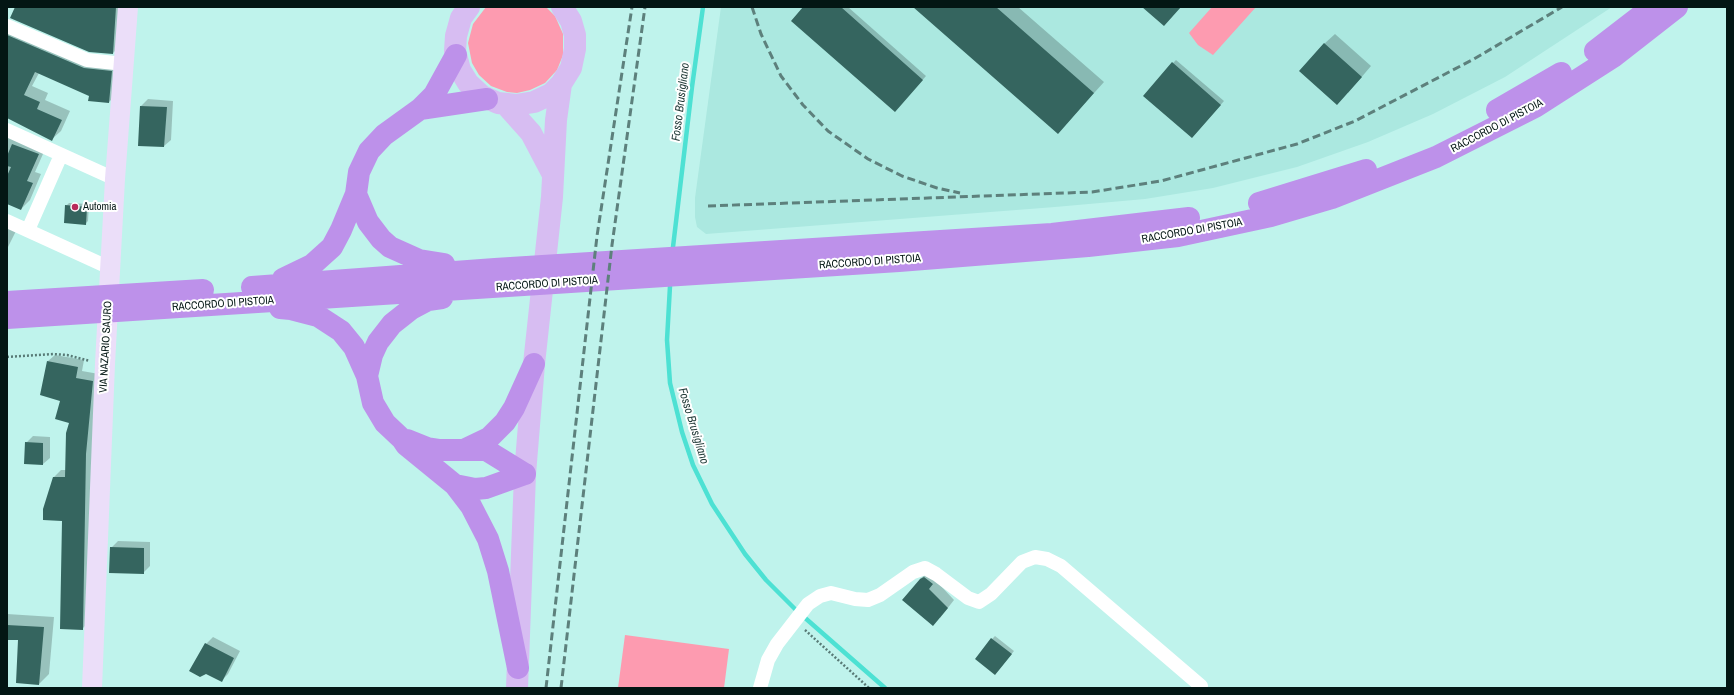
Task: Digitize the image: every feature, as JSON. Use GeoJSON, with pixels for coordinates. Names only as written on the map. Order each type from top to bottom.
{"type":"FeatureCollection","features":[{"type":"Feature","properties":{"kind":"highway","name":"RACCORDO DI PISTOIA"},"geometry":{"type":"LineString","coordinates":[[126,302],[225,303],[493,278],[876,246],[1067,232],[1171,221],[1242,207],[1350,175],[1427,145],[1478,120],[1561,73],[1599,48],[1652,7]]}},
{"type":"Feature","properties":{"kind":"highway","name":"RACCORDO DI PISTOIA"},"geometry":{"type":"LineString","coordinates":[[7,302],[76,305],[126,302],[249,287],[493,278],[1088,246],[1178,236],[1264,218],[1332,198],[1436,157],[1535,107],[1636,40],[1677,7]]}},
{"type":"Feature","properties":{"kind":"highway"},"geometry":{"type":"LineString","coordinates":[[249,287],[293,275],[319,260],[336,239],[356,194],[359,172],[369,151],[384,134],[420,108],[438,90],[456,55]]}},
{"type":"Feature","properties":{"kind":"highway"},"geometry":{"type":"LineString","coordinates":[[420,108],[497,102]]}},
{"type":"Feature","properties":{"kind":"highway"},"geometry":{"type":"LineString","coordinates":[[356,194],[368,222],[374,231],[381,239],[398,252],[428,263],[493,278]]}},
{"type":"Feature","properties":{"kind":"highway"},"geometry":{"type":"LineString","coordinates":[[367,376],[372,354],[378,342],[400,317],[428,300],[493,278]]}},
{"type":"Feature","properties":{"kind":"highway"},"geometry":{"type":"LineString","coordinates":[[225,303],[291,308],[318,316],[330,323],[347,338],[354,347],[367,376],[371,396],[376,409],[385,423],[402,439],[406,445],[455,485],[477,517],[491,549],[504,593],[518,678]]}},
{"type":"Feature","properties":{"kind":"highway","name":"RACCORDO DI PISTOIA"},"geometry":{"type":"LineString","coordinates":[[7,318],[76,305]]}},
{"type":"Feature","properties":{"kind":"highway"},"geometry":{"type":"LineString","coordinates":[[466,449],[489,438],[505,422],[514,408],[534,364]]}},
{"type":"Feature","properties":{"kind":"highway"},"geometry":{"type":"LineString","coordinates":[[402,439],[435,449],[486,450],[526,474]]}},
{"type":"Feature","properties":{"kind":"highway"},"geometry":{"type":"LineString","coordinates":[[455,485],[475,489],[486,488],[526,474]]}},
{"type":"Feature","properties":{"kind":"main road"},"geometry":{"type":"LineString","coordinates":[[467,8],[456,32],[456,55],[460,70],[468,83],[497,102],[531,133],[552,173]]}},
{"type":"Feature","properties":{"kind":"main road"},"geometry":{"type":"LineString","coordinates":[[497,102],[520,105],[534,102],[547,96],[561,84],[571,68],[575,49],[574,30],[565,9]]}},
{"type":"Feature","properties":{"kind":"main road"},"geometry":{"type":"LineString","coordinates":[[518,678],[526,474],[534,364],[547,246],[556,120],[561,84]]}},
{"type":"Feature","properties":{"kind":"street","name":"VIA NAZARIO SAURO"},"geometry":{"type":"LineString","coordinates":[[92,688],[110,268],[128,7]]}},
{"type":"Feature","properties":{"kind":"street"},"geometry":{"type":"LineString","coordinates":[[7,26],[87,60],[124,64]]}},
{"type":"Feature","properties":{"kind":"street"},"geometry":{"type":"LineString","coordinates":[[7,130],[115,179]]}},
{"type":"Feature","properties":{"kind":"street"},"geometry":{"type":"LineString","coordinates":[[28,230],[61,155]]}},
{"type":"Feature","properties":{"kind":"street"},"geometry":{"type":"LineString","coordinates":[[7,221],[110,268]]}},
{"type":"Feature","properties":{"kind":"street"},"geometry":{"type":"LineString","coordinates":[[760,688],[772,652],[794,620],[808,604],[820,596],[831,594],[868,600],[880,595],[919,569],[925,568],[936,574],[968,598],[979,602],[991,594],[1022,562],[1028,558],[1040,557],[1061,566],[1201,686]]}},
{"type":"Feature","properties":{"kind":"path"},"geometry":{"type":"LineString","coordinates":[[7,357],[53,354],[68,355],[105,364]]}},
{"type":"Feature","properties":{"kind":"path"},"geometry":{"type":"LineString","coordinates":[[794,620],[869,688]]}},
{"type":"Feature","properties":{"kind":"shaded area"},"geometry":{"type":"Polygon","coordinates":[[[486,7],[546,7],[555,16],[563,34],[563,55],[557,70],[545,83],[530,90],[517,93],[507,92],[491,86],[479,75],[472,63],[468,43],[473,24],[486,7]]]}},
{"type":"Feature","properties":{"kind":"shaded area"},"geometry":{"type":"Polygon","coordinates":[[[721,7],[1612,7],[1505,77],[1433,114],[1368,142],[1297,167],[1213,188],[1145,199],[706,234],[697,227],[695,217],[695,198],[721,7]]]}},
{"type":"Feature","properties":{"kind":"shaded area"},"geometry":{"type":"Polygon","coordinates":[[[1212,7],[1256,7],[1213,55],[1198,45],[1189,33],[1212,7]]]}},
{"type":"Feature","properties":{"kind":"shaded area"},"geometry":{"type":"Polygon","coordinates":[[[625,635],[729,649],[724,688],[618,688],[625,635]]]}},
{"type":"Feature","properties":{"kind":"building"},"geometry":{"type":"Polygon","coordinates":[[[15,7],[116,7],[113,54],[89,52],[10,18],[15,7]]]}},
{"type":"Feature","properties":{"kind":"building"},"geometry":{"type":"Polygon","coordinates":[[[803,7],[841,7],[923,80],[895,112],[791,21],[803,7]]]}},
{"type":"Feature","properties":{"kind":"building"},"geometry":{"type":"Polygon","coordinates":[[[913,7],[996,7],[1094,93],[1058,134],[913,7]]]}},
{"type":"Feature","properties":{"kind":"building"},"geometry":{"type":"Polygon","coordinates":[[[1142,7],[1181,7],[1164,26],[1142,7]]]}},
{"type":"Feature","properties":{"kind":"building"},"geometry":{"type":"Polygon","coordinates":[[[7,35],[84,68],[112,71],[109,103],[88,101],[89,96],[35,72],[24,95],[40,102],[37,109],[62,120],[52,141],[7,118],[7,35]]]}},
{"type":"Feature","properties":{"kind":"building"},"geometry":{"type":"Polygon","coordinates":[[[1324,43],[1362,77],[1337,105],[1299,71],[1324,43]]]}},
{"type":"Feature","properties":{"kind":"building"},"geometry":{"type":"Polygon","coordinates":[[[1172,62],[1221,105],[1192,138],[1143,96],[1172,62]]]}},
{"type":"Feature","properties":{"kind":"building"},"geometry":{"type":"Polygon","coordinates":[[[140,106],[167,107],[164,147],[138,146],[140,106]]]}},
{"type":"Feature","properties":{"kind":"building"},"geometry":{"type":"Polygon","coordinates":[[[12,144],[39,154],[27,181],[33,183],[21,210],[7,204],[7,176],[11,167],[7,166],[7,156],[12,144]]]}},
{"type":"Feature","properties":{"kind":"building"},"geometry":{"type":"Polygon","coordinates":[[[65,205],[87,207],[86,225],[64,223],[65,205]]]}},
{"type":"Feature","properties":{"kind":"building"},"geometry":{"type":"Polygon","coordinates":[[[47,361],[78,367],[76,378],[93,381],[86,454],[83,630],[60,629],[62,521],[43,520],[43,509],[53,477],[65,477],[66,433],[69,423],[55,419],[60,401],[40,395],[47,361]]]}},
{"type":"Feature","properties":{"kind":"building"},"geometry":{"type":"Polygon","coordinates":[[[25,442],[43,443],[43,465],[24,464],[25,442]]]}},
{"type":"Feature","properties":{"kind":"building"},"geometry":{"type":"Polygon","coordinates":[[[110,547],[144,548],[144,574],[109,573],[110,547]]]}},
{"type":"Feature","properties":{"kind":"building"},"geometry":{"type":"Polygon","coordinates":[[[924,577],[933,584],[929,589],[948,608],[933,626],[902,600],[920,579],[924,577]]]}},
{"type":"Feature","properties":{"kind":"building"},"geometry":{"type":"Polygon","coordinates":[[[7,625],[44,627],[39,685],[16,683],[18,640],[7,640],[7,625]]]}},
{"type":"Feature","properties":{"kind":"building"},"geometry":{"type":"Polygon","coordinates":[[[991,638],[1012,654],[995,675],[975,659],[991,638]]]}},
{"type":"Feature","properties":{"kind":"building"},"geometry":{"type":"Polygon","coordinates":[[[205,643],[234,658],[222,682],[206,674],[200,677],[189,671],[205,643]]]}},
{"type":"Feature","properties":{"kind":"waterway","name":"Fosso Brusigliano"},"geometry":{"type":"LineString","coordinates":[[673,247],[703,7]]}},
{"type":"Feature","properties":{"kind":"waterway","name":"Fosso Brusigliano"},"geometry":{"type":"LineString","coordinates":[[670,286],[667,340],[670,383],[682,432],[693,465],[712,504],[745,554],[766,580],[796,610]]}},
{"type":"Feature","properties":{"kind":"waterway","name":"Fosso Brusigliano"},"geometry":{"type":"LineString","coordinates":[[804,617],[885,688]]}},
{"type":"Feature","properties":{"kind":"railway"},"geometry":{"type":"LineString","coordinates":[[546,688],[597,236],[632,7]]}},
{"type":"Feature","properties":{"kind":"railway"},"geometry":{"type":"LineString","coordinates":[[561,688],[612,245],[645,7]]}},
{"type":"Feature","properties":{"kind":"railway"},"geometry":{"type":"LineString","coordinates":[[752,7],[761,34],[781,76],[803,105],[828,131],[868,159],[902,176],[937,188],[960,193]]}},
{"type":"Feature","properties":{"kind":"railway"},"geometry":{"type":"LineString","coordinates":[[708,206],[1092,192],[1161,181],[1297,144],[1355,121],[1474,59],[1562,7]]}},
{"type":"Feature","properties":{"kind":"place","name":"Automia"},"geometry":{"type":"Point","coordinates":[75,207]}}]}
